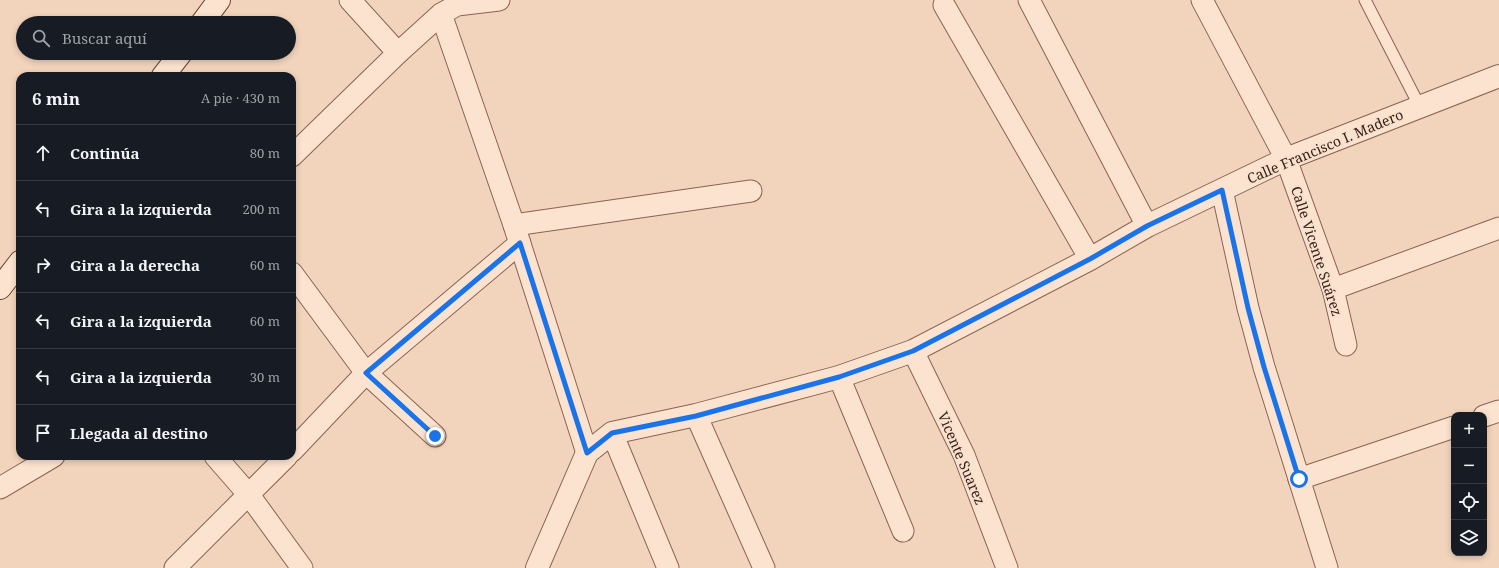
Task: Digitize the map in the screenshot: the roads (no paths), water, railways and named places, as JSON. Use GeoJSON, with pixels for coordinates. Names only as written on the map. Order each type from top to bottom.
{"type":"FeatureCollection","features":[{"type":"Feature","properties":{"kind":"street"},"geometry":{"type":"LineString","coordinates":[[207,16],[219,0]]}},
{"type":"Feature","properties":{"kind":"street"},"geometry":{"type":"LineString","coordinates":[[350,0],[398,53]]}},
{"type":"Feature","properties":{"kind":"street"},"geometry":{"type":"LineString","coordinates":[[296,152],[398,53],[442,14],[457,5],[499,0]]}},
{"type":"Feature","properties":{"kind":"street"},"geometry":{"type":"LineString","coordinates":[[1029,0],[1147,226]]}},
{"type":"Feature","properties":{"kind":"street","name":"Calle Vicente Suárez"},"geometry":{"type":"LineString","coordinates":[[1202,0],[1286,159],[1333,289],[1346,345]]}},
{"type":"Feature","properties":{"kind":"street"},"geometry":{"type":"LineString","coordinates":[[944,5],[1090,259]]}},
{"type":"Feature","properties":{"kind":"street"},"geometry":{"type":"LineString","coordinates":[[442,14],[517,234],[587,453]]}},
{"type":"Feature","properties":{"kind":"street"},"geometry":{"type":"LineString","coordinates":[[166,72],[176,60]]}},
{"type":"Feature","properties":{"kind":"street","name":"Calle Francisco I. Madero"},"geometry":{"type":"LineString","coordinates":[[537,568],[587,453],[612,433],[696,416],[839,377],[913,351],[1090,259],[1147,226],[1286,159],[1499,76]]}},
{"type":"Feature","properties":{"kind":"street"},"geometry":{"type":"LineString","coordinates":[[1222,190],[1248,308],[1264,367],[1327,568]]}},
{"type":"Feature","properties":{"kind":"street"},"geometry":{"type":"LineString","coordinates":[[296,447],[366,373],[517,234],[750,191]]}},
{"type":"Feature","properties":{"kind":"street"},"geometry":{"type":"LineString","coordinates":[[1333,289],[1499,228]]}},
{"type":"Feature","properties":{"kind":"street"},"geometry":{"type":"LineString","coordinates":[[0,288],[16,267]]}},
{"type":"Feature","properties":{"kind":"street"},"geometry":{"type":"LineString","coordinates":[[296,278],[366,373],[435,436]]}},
{"type":"Feature","properties":{"kind":"street","name":"Vicente Suarez"},"geometry":{"type":"LineString","coordinates":[[913,351],[964,455],[1007,568]]}},
{"type":"Feature","properties":{"kind":"street"},"geometry":{"type":"LineString","coordinates":[[839,377],[903,531]]}},
{"type":"Feature","properties":{"kind":"street"},"geometry":{"type":"LineString","coordinates":[[1487,415],[1499,411]]}},
{"type":"Feature","properties":{"kind":"street"},"geometry":{"type":"LineString","coordinates":[[696,416],[764,568]]}},
{"type":"Feature","properties":{"kind":"street"},"geometry":{"type":"LineString","coordinates":[[1299,479],[1451,428]]}},
{"type":"Feature","properties":{"kind":"street"},"geometry":{"type":"LineString","coordinates":[[612,433],[668,568]]}},
{"type":"Feature","properties":{"kind":"street"},"geometry":{"type":"LineString","coordinates":[[0,488],[47,460]]}},
{"type":"Feature","properties":{"kind":"street"},"geometry":{"type":"LineString","coordinates":[[218,460],[249,495],[302,568]]}},
{"type":"Feature","properties":{"kind":"street"},"geometry":{"type":"LineString","coordinates":[[175,568],[283,460]]}},
{"type":"Feature","properties":{"kind":"lane"},"geometry":{"type":"LineString","coordinates":[[1365,0],[1420,106]]}}]}
